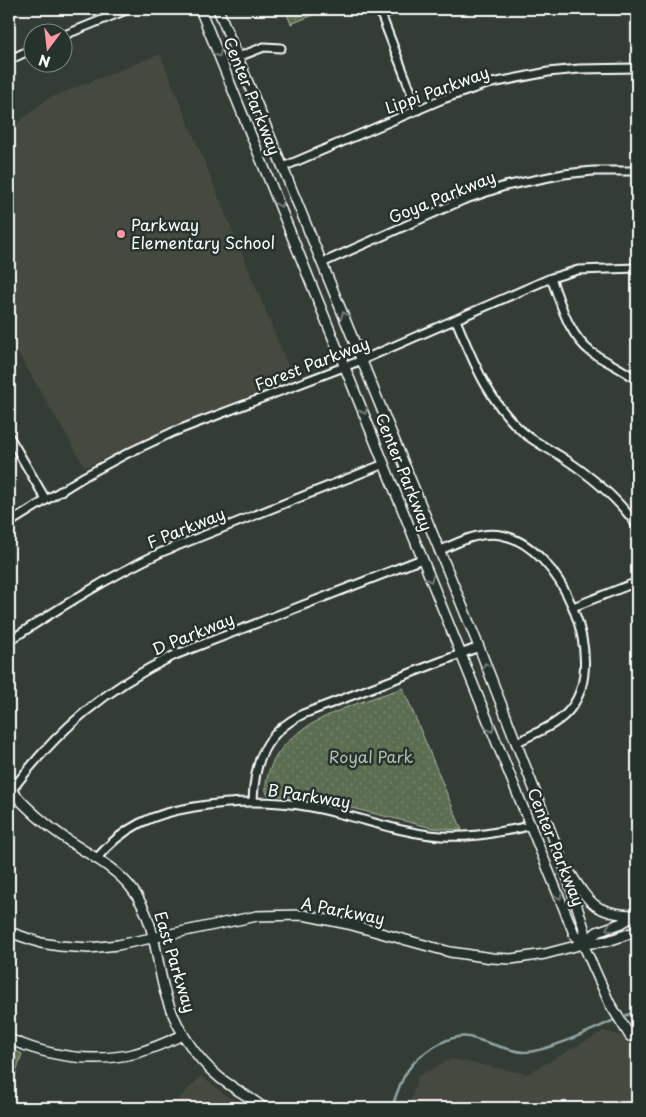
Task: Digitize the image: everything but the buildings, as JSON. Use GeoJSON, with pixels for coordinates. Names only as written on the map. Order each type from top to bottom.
{"type":"FeatureCollection","features":[{"type":"Feature","properties":{"kind":"street"},"geometry":{"type":"LineString","coordinates":[[72,32],[129,9]]}},
{"type":"Feature","properties":{"kind":"street","name":"Center Parkway"},"geometry":{"type":"LineString","coordinates":[[200,9],[575,936],[583,944],[610,1004],[630,1036]]}},
{"type":"Feature","properties":{"kind":"street","name":"Center Parkway"},"geometry":{"type":"LineString","coordinates":[[218,9],[479,648],[562,858],[585,931],[583,944]]}},
{"type":"Feature","properties":{"kind":"street"},"geometry":{"type":"LineString","coordinates":[[397,9],[380,11],[418,110]]}},
{"type":"Feature","properties":{"kind":"street","name":"Center Parkway"},"geometry":{"type":"LineString","coordinates":[[238,57],[264,47],[281,48]]}},
{"type":"Feature","properties":{"kind":"street"},"geometry":{"type":"LineString","coordinates":[[9,60],[22,54]]}},
{"type":"Feature","properties":{"kind":"street","name":"Lippi Parkway"},"geometry":{"type":"LineString","coordinates":[[283,167],[458,94],[517,77],[579,69],[637,68]]}},
{"type":"Feature","properties":{"kind":"street","name":"Goya Parkway"},"geometry":{"type":"LineString","coordinates":[[322,262],[463,200],[505,186],[564,174],[593,171],[637,172]]}},
{"type":"Feature","properties":{"kind":"street","name":"Forest Parkway"},"geometry":{"type":"LineString","coordinates":[[9,523],[128,453],[172,432],[362,360],[552,278],[578,270],[637,268]]}},
{"type":"Feature","properties":{"kind":"street"},"geometry":{"type":"LineString","coordinates":[[552,278],[570,326],[580,341],[592,353],[637,380]]}},
{"type":"Feature","properties":{"kind":"street"},"geometry":{"type":"LineString","coordinates":[[456,320],[482,380],[512,422],[534,440],[591,477],[618,503],[637,526]]}},
{"type":"Feature","properties":{"kind":"street"},"geometry":{"type":"LineString","coordinates":[[9,436],[46,500]]}},
{"type":"Feature","properties":{"kind":"street","name":"F Parkway"},"geometry":{"type":"LineString","coordinates":[[9,641],[79,595],[130,567],[162,552],[384,464]]}},
{"type":"Feature","properties":{"kind":"street"},"geometry":{"type":"LineString","coordinates":[[439,552],[482,535],[501,535],[510,538],[527,546],[546,564],[558,579],[573,607],[581,634],[584,653],[582,683],[576,700],[565,715],[558,720],[516,742]]}},
{"type":"Feature","properties":{"kind":"street","name":"D Parkway"},"geometry":{"type":"LineString","coordinates":[[10,789],[42,751],[82,713],[119,686],[150,667],[175,654],[422,559]]}},
{"type":"Feature","properties":{"kind":"street"},"geometry":{"type":"LineString","coordinates":[[573,607],[637,582]]}},
{"type":"Feature","properties":{"kind":"street"},"geometry":{"type":"LineString","coordinates":[[253,802],[255,773],[261,754],[272,738],[286,724],[303,714],[479,648]]}},
{"type":"Feature","properties":{"kind":"street","name":"East Parkway"},"geometry":{"type":"LineString","coordinates":[[10,789],[46,823],[109,867],[131,888],[152,927],[164,989],[183,1035],[199,1056],[219,1077],[264,1108]]}},
{"type":"Feature","properties":{"kind":"street","name":"B Parkway"},"geometry":{"type":"LineString","coordinates":[[96,859],[123,832],[152,817],[207,805],[253,802],[309,807],[420,834],[440,836],[480,836],[521,829],[531,825]]}},
{"type":"Feature","properties":{"kind":"street"},"geometry":{"type":"LineString","coordinates":[[562,858],[584,896],[594,906],[617,915],[636,915]]}},
{"type":"Feature","properties":{"kind":"street","name":"A Parkway"},"geometry":{"type":"LineString","coordinates":[[9,932],[41,943],[70,947],[108,946],[257,916],[303,915],[340,922],[450,952],[511,959],[532,957],[583,944],[608,942],[637,930]]}},
{"type":"Feature","properties":{"kind":"street","name":"A Parkway"},"geometry":{"type":"LineString","coordinates":[[583,944],[597,932],[622,923],[636,915]]}},
{"type":"Feature","properties":{"kind":"street"},"geometry":{"type":"LineString","coordinates":[[9,1039],[48,1053],[69,1057],[92,1058],[134,1053],[183,1035]]}},
{"type":"Feature","properties":{"kind":"shaded area","name":"Parkway Elementary School"},"geometry":{"type":"Polygon","coordinates":[[[160,54],[293,378],[186,422],[85,467],[9,338],[9,130],[47,99],[160,54]]]}},
{"type":"Feature","properties":{"kind":"shaded area"},"geometry":{"type":"Polygon","coordinates":[[[604,1031],[637,1040],[637,1108],[409,1108],[418,1076],[452,1059],[527,1074],[604,1031]]]}},
{"type":"Feature","properties":{"kind":"shaded area"},"geometry":{"type":"Polygon","coordinates":[[[201,1076],[242,1108],[123,1108],[178,1100],[201,1076]]]}},
{"type":"Feature","properties":{"kind":"green space"},"geometry":{"type":"Polygon","coordinates":[[[285,9],[326,9],[326,10],[291,24],[285,9]]]}},
{"type":"Feature","properties":{"kind":"green space","name":"Royal Park"},"geometry":{"type":"Polygon","coordinates":[[[403,688],[462,830],[433,828],[319,800],[267,794],[266,785],[269,771],[278,754],[291,739],[325,717],[403,688]]]}},
{"type":"Feature","properties":{"kind":"green space"},"geometry":{"type":"Polygon","coordinates":[[[9,1048],[22,1054],[12,1085],[9,1083],[9,1048]]]}},
{"type":"Feature","properties":{"kind":"waterway"},"geometry":{"type":"LineString","coordinates":[[622,1017],[637,1011]]}},
{"type":"Feature","properties":{"kind":"waterway"},"geometry":{"type":"LineString","coordinates":[[392,1108],[399,1087],[408,1070],[421,1056],[446,1041],[457,1037],[465,1037],[510,1050],[533,1051],[544,1049],[617,1019]]}},
{"type":"Feature","properties":{"kind":"place","name":"Parkway Elementary School"},"geometry":{"type":"Point","coordinates":[121,234]}}]}
